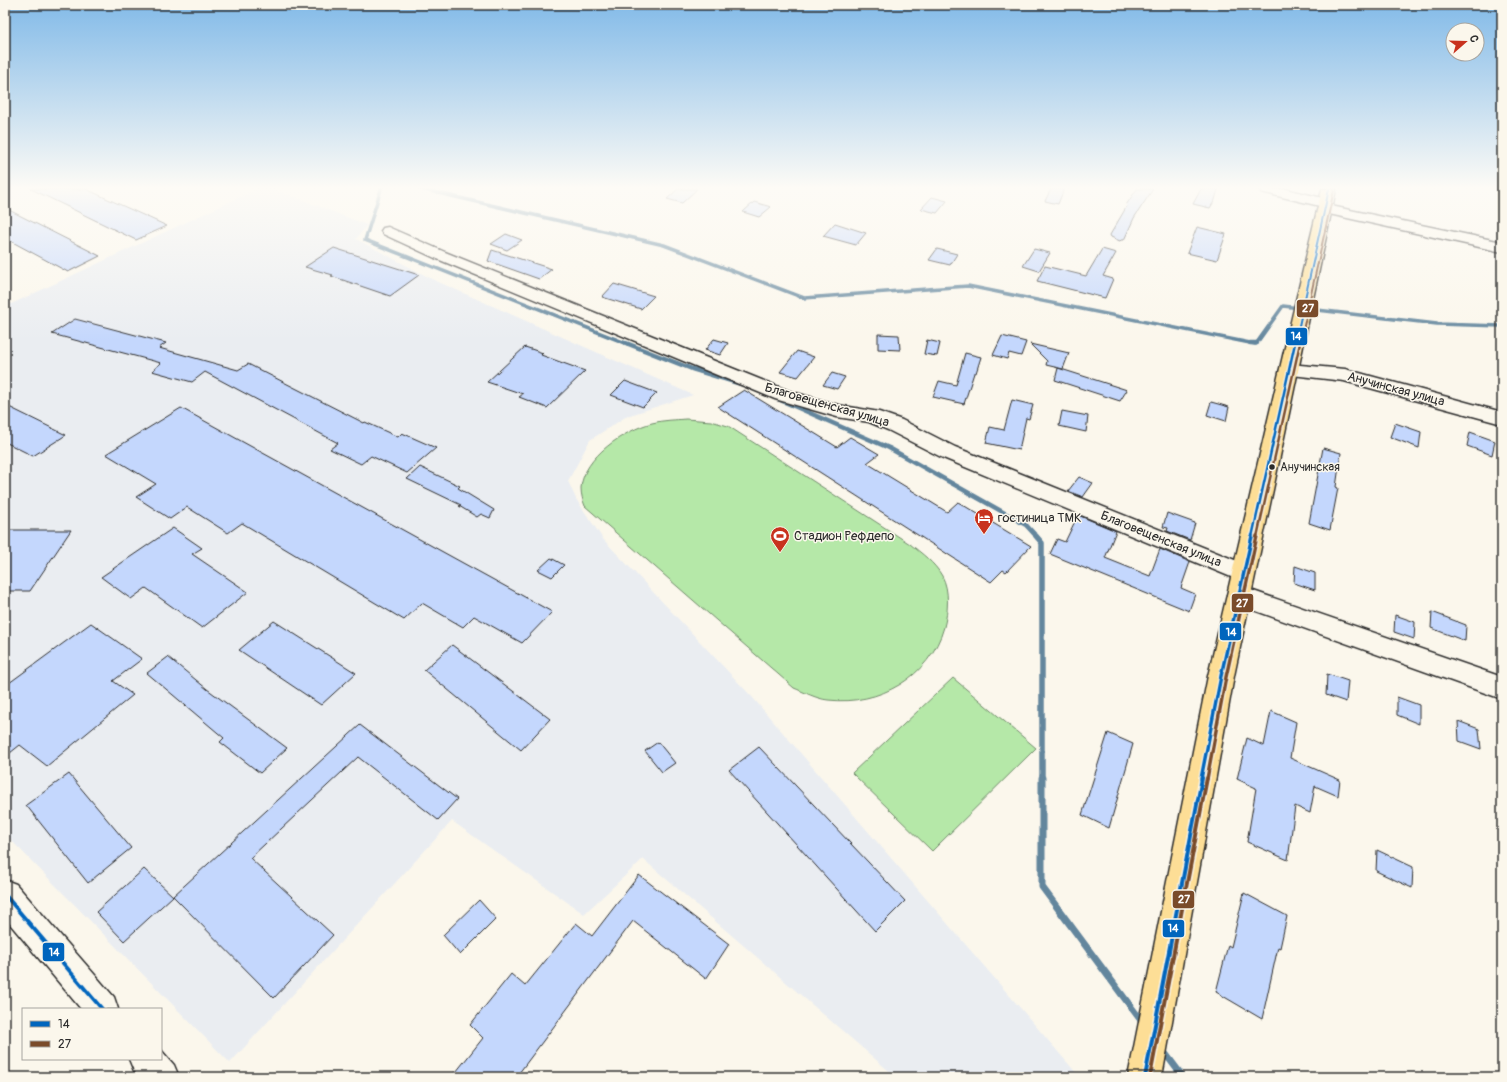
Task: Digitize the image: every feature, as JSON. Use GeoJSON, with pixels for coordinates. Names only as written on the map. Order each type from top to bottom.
{"type":"FeatureCollection","features":[{"type":"Feature","properties":{"kind":"main road"},"geometry":{"type":"LineString","coordinates":[[1145,1077],[1218,691],[1318,239]]}},
{"type":"Feature","properties":{"kind":"street","name":"Благовещенская улица"},"geometry":{"type":"LineString","coordinates":[[406,239],[440,255],[782,395],[837,411],[872,416],[895,425],[948,452],[1241,584],[1502,688]]}},
{"type":"Feature","properties":{"kind":"street"},"geometry":{"type":"LineString","coordinates":[[1471,239],[1502,248]]}},
{"type":"Feature","properties":{"kind":"street","name":"Анучинская улица"},"geometry":{"type":"LineString","coordinates":[[1289,370],[1346,375],[1502,418]]}},
{"type":"Feature","properties":{"kind":"street"},"geometry":{"type":"LineString","coordinates":[[5,895],[101,1008]]}},
{"type":"Feature","properties":{"kind":"street"},"geometry":{"type":"LineString","coordinates":[[147,1060],[162,1077]]}},
{"type":"Feature","properties":{"kind":"shaded area"},"geometry":{"type":"Polygon","coordinates":[[[149,239],[357,239],[434,280],[693,395],[627,416],[590,440],[568,481],[576,499],[603,539],[753,698],[1078,1075],[1077,1077],[896,1077],[643,859],[584,914],[452,821],[230,1063],[5,834],[5,307],[149,239]]]}},
{"type":"Feature","properties":{"kind":"green space","name":"Стадион Рефдепо"},"geometry":{"type":"Polygon","coordinates":[[[686,419],[711,421],[728,426],[910,544],[928,558],[936,567],[945,582],[948,601],[944,627],[937,645],[915,674],[883,693],[847,701],[828,700],[815,697],[794,688],[585,506],[581,491],[584,477],[589,466],[607,446],[618,438],[652,423],[686,419]]]}},
{"type":"Feature","properties":{"kind":"green space"},"geometry":{"type":"Polygon","coordinates":[[[953,678],[1036,748],[932,851],[852,773],[953,678]]]}},
{"type":"Feature","properties":{"kind":"building"},"geometry":{"type":"Polygon","coordinates":[[[8,239],[67,239],[100,256],[68,272],[8,239]]]}},
{"type":"Feature","properties":{"kind":"building"},"geometry":{"type":"Polygon","coordinates":[[[498,239],[522,240],[507,250],[491,244],[498,239]]]}},
{"type":"Feature","properties":{"kind":"building"},"geometry":{"type":"Polygon","coordinates":[[[836,239],[861,239],[856,245],[836,239]]]}},
{"type":"Feature","properties":{"kind":"building"},"geometry":{"type":"Polygon","coordinates":[[[1192,239],[1224,239],[1217,260],[1187,253],[1192,239]]]}},
{"type":"Feature","properties":{"kind":"building"},"geometry":{"type":"Polygon","coordinates":[[[334,248],[419,275],[390,296],[331,276],[333,275],[305,267],[334,248]]]}},
{"type":"Feature","properties":{"kind":"building"},"geometry":{"type":"Polygon","coordinates":[[[937,249],[957,254],[950,265],[929,260],[937,249]]]}},
{"type":"Feature","properties":{"kind":"building"},"geometry":{"type":"Polygon","coordinates":[[[1034,249],[1050,253],[1039,271],[1023,266],[1034,249]]]}},
{"type":"Feature","properties":{"kind":"building"},"geometry":{"type":"Polygon","coordinates":[[[1102,249],[1116,253],[1103,276],[1113,279],[1105,298],[1037,281],[1045,266],[1086,276],[1102,249]]]}},
{"type":"Feature","properties":{"kind":"building"},"geometry":{"type":"Polygon","coordinates":[[[492,250],[552,269],[539,279],[488,261],[492,250]]]}},
{"type":"Feature","properties":{"kind":"building"},"geometry":{"type":"Polygon","coordinates":[[[614,284],[654,296],[641,309],[602,297],[614,284]]]}},
{"type":"Feature","properties":{"kind":"building"},"geometry":{"type":"Polygon","coordinates":[[[75,319],[166,343],[159,348],[238,370],[248,364],[364,423],[365,422],[398,437],[402,433],[436,448],[407,473],[371,456],[361,464],[330,449],[338,443],[205,372],[192,382],[152,371],[161,363],[52,334],[75,319]]]}},
{"type":"Feature","properties":{"kind":"building"},"geometry":{"type":"Polygon","coordinates":[[[878,334],[899,335],[900,350],[878,349],[878,334]]]}},
{"type":"Feature","properties":{"kind":"building"},"geometry":{"type":"Polygon","coordinates":[[[1002,336],[1026,342],[1021,356],[1009,353],[1007,359],[993,355],[1002,336]]]}},
{"type":"Feature","properties":{"kind":"building"},"geometry":{"type":"Polygon","coordinates":[[[714,339],[728,343],[720,355],[705,350],[714,339]]]}},
{"type":"Feature","properties":{"kind":"building"},"geometry":{"type":"Polygon","coordinates":[[[927,340],[940,343],[937,356],[924,354],[927,340]]]}},
{"type":"Feature","properties":{"kind":"building"},"geometry":{"type":"Polygon","coordinates":[[[1030,344],[1069,353],[1063,369],[1046,365],[1047,361],[1030,344]]]}},
{"type":"Feature","properties":{"kind":"building"},"geometry":{"type":"Polygon","coordinates":[[[525,347],[543,353],[541,355],[585,371],[547,408],[519,397],[523,394],[487,382],[525,347]]]}},
{"type":"Feature","properties":{"kind":"building"},"geometry":{"type":"Polygon","coordinates":[[[797,351],[814,357],[798,377],[780,372],[797,351]]]}},
{"type":"Feature","properties":{"kind":"building"},"geometry":{"type":"Polygon","coordinates":[[[965,353],[981,357],[964,404],[933,397],[939,381],[956,385],[965,353]]]}},
{"type":"Feature","properties":{"kind":"building"},"geometry":{"type":"Polygon","coordinates":[[[1058,368],[1127,390],[1120,401],[1055,380],[1058,368]]]}},
{"type":"Feature","properties":{"kind":"building"},"geometry":{"type":"Polygon","coordinates":[[[832,373],[845,377],[837,389],[823,385],[832,373]]]}},
{"type":"Feature","properties":{"kind":"building"},"geometry":{"type":"Polygon","coordinates":[[[625,381],[657,393],[643,407],[611,395],[625,381]]]}},
{"type":"Feature","properties":{"kind":"building"},"geometry":{"type":"Polygon","coordinates":[[[744,390],[837,447],[850,437],[879,454],[867,463],[947,512],[958,502],[1031,546],[1006,572],[1003,570],[991,582],[718,407],[744,390]]]}},
{"type":"Feature","properties":{"kind":"building"},"geometry":{"type":"Polygon","coordinates":[[[1012,400],[1033,405],[1029,419],[1026,418],[1019,450],[986,443],[990,427],[1004,430],[1012,400]]]}},
{"type":"Feature","properties":{"kind":"building"},"geometry":{"type":"Polygon","coordinates":[[[1211,402],[1229,407],[1226,421],[1207,415],[1211,402]]]}},
{"type":"Feature","properties":{"kind":"building"},"geometry":{"type":"Polygon","coordinates":[[[5,405],[66,435],[33,456],[5,442],[5,405]]]}},
{"type":"Feature","properties":{"kind":"building"},"geometry":{"type":"Polygon","coordinates":[[[181,408],[552,612],[522,643],[474,616],[463,627],[422,603],[404,620],[242,523],[228,533],[187,507],[170,519],[136,497],[156,484],[106,454],[181,408]]]}},
{"type":"Feature","properties":{"kind":"building"},"geometry":{"type":"Polygon","coordinates":[[[1062,411],[1088,416],[1086,432],[1059,426],[1062,411]]]}},
{"type":"Feature","properties":{"kind":"building"},"geometry":{"type":"Polygon","coordinates":[[[1395,423],[1421,432],[1419,448],[1390,437],[1395,423]]]}},
{"type":"Feature","properties":{"kind":"building"},"geometry":{"type":"Polygon","coordinates":[[[1470,432],[1495,441],[1492,455],[1467,446],[1470,432]]]}},
{"type":"Feature","properties":{"kind":"building"},"geometry":{"type":"Polygon","coordinates":[[[1323,448],[1341,453],[1336,487],[1338,488],[1330,530],[1309,523],[1323,448]]]}},
{"type":"Feature","properties":{"kind":"building"},"geometry":{"type":"Polygon","coordinates":[[[420,467],[460,486],[458,488],[494,510],[490,518],[481,514],[477,517],[459,506],[461,505],[407,479],[420,467]]]}},
{"type":"Feature","properties":{"kind":"building"},"geometry":{"type":"Polygon","coordinates":[[[1079,477],[1093,483],[1083,497],[1068,491],[1079,477]]]}},
{"type":"Feature","properties":{"kind":"building"},"geometry":{"type":"Polygon","coordinates":[[[1167,513],[1195,523],[1190,540],[1167,531],[1168,528],[1163,527],[1167,513]]]}},
{"type":"Feature","properties":{"kind":"building"},"geometry":{"type":"Polygon","coordinates":[[[1078,515],[1116,531],[1105,558],[1150,576],[1160,549],[1190,562],[1181,588],[1195,594],[1189,611],[1050,554],[1057,539],[1065,542],[1078,515]]]}},
{"type":"Feature","properties":{"kind":"building"},"geometry":{"type":"Polygon","coordinates":[[[173,528],[202,548],[192,554],[248,592],[202,628],[146,588],[131,599],[101,577],[173,528]]]}},
{"type":"Feature","properties":{"kind":"building"},"geometry":{"type":"Polygon","coordinates":[[[5,530],[71,530],[30,591],[5,591],[5,530]]]}},
{"type":"Feature","properties":{"kind":"building"},"geometry":{"type":"Polygon","coordinates":[[[551,558],[564,565],[552,577],[538,570],[551,558]]]}},
{"type":"Feature","properties":{"kind":"building"},"geometry":{"type":"Polygon","coordinates":[[[1295,566],[1315,573],[1315,590],[1294,583],[1295,566]]]}},
{"type":"Feature","properties":{"kind":"building"},"geometry":{"type":"Polygon","coordinates":[[[1432,612],[1466,625],[1465,641],[1431,628],[1432,612]]]}},
{"type":"Feature","properties":{"kind":"building"},"geometry":{"type":"Polygon","coordinates":[[[1395,615],[1415,622],[1414,639],[1394,632],[1395,615]]]}},
{"type":"Feature","properties":{"kind":"building"},"geometry":{"type":"Polygon","coordinates":[[[274,621],[356,673],[321,705],[239,650],[274,621]]]}},
{"type":"Feature","properties":{"kind":"building"},"geometry":{"type":"Polygon","coordinates":[[[91,623],[142,659],[113,681],[133,695],[47,766],[20,745],[5,757],[5,686],[91,623]]]}},
{"type":"Feature","properties":{"kind":"building"},"geometry":{"type":"Polygon","coordinates":[[[452,645],[550,719],[521,750],[424,670],[452,645]]]}},
{"type":"Feature","properties":{"kind":"building"},"geometry":{"type":"Polygon","coordinates":[[[168,657],[207,689],[287,748],[260,773],[220,742],[224,738],[147,673],[168,657]]]}},
{"type":"Feature","properties":{"kind":"building"},"geometry":{"type":"Polygon","coordinates":[[[1327,674],[1348,681],[1346,702],[1326,695],[1327,674]]]}},
{"type":"Feature","properties":{"kind":"building"},"geometry":{"type":"Polygon","coordinates":[[[1397,697],[1419,705],[1419,724],[1397,715],[1397,697]]]}},
{"type":"Feature","properties":{"kind":"building"},"geometry":{"type":"Polygon","coordinates":[[[1271,711],[1296,722],[1290,758],[1340,780],[1338,796],[1315,786],[1310,813],[1295,806],[1288,860],[1247,842],[1256,788],[1237,779],[1247,738],[1264,746],[1271,711]]]}},
{"type":"Feature","properties":{"kind":"building"},"geometry":{"type":"Polygon","coordinates":[[[1458,721],[1479,729],[1481,749],[1459,741],[1458,721]]]}},
{"type":"Feature","properties":{"kind":"building"},"geometry":{"type":"Polygon","coordinates":[[[360,725],[457,799],[438,820],[358,757],[250,858],[333,935],[274,998],[173,896],[360,725]]]}},
{"type":"Feature","properties":{"kind":"building"},"geometry":{"type":"Polygon","coordinates":[[[1108,733],[1133,744],[1109,828],[1082,815],[1108,733]]]}},
{"type":"Feature","properties":{"kind":"building"},"geometry":{"type":"Polygon","coordinates":[[[658,742],[675,763],[662,772],[645,751],[658,742]]]}},
{"type":"Feature","properties":{"kind":"building"},"geometry":{"type":"Polygon","coordinates":[[[759,747],[905,901],[875,931],[729,770],[759,747]]]}},
{"type":"Feature","properties":{"kind":"building"},"geometry":{"type":"Polygon","coordinates":[[[69,774],[131,848],[88,883],[26,805],[69,774]]]}},
{"type":"Feature","properties":{"kind":"building"},"geometry":{"type":"Polygon","coordinates":[[[1377,850],[1413,867],[1412,888],[1376,871],[1377,850]]]}},
{"type":"Feature","properties":{"kind":"building"},"geometry":{"type":"Polygon","coordinates":[[[144,869],[173,896],[124,941],[96,912],[144,869]]]}},
{"type":"Feature","properties":{"kind":"building"},"geometry":{"type":"Polygon","coordinates":[[[639,875],[729,944],[706,979],[633,921],[516,1077],[452,1077],[483,1038],[470,1025],[511,974],[525,986],[576,923],[592,936],[639,875]]]}},
{"type":"Feature","properties":{"kind":"building"},"geometry":{"type":"Polygon","coordinates":[[[1244,893],[1287,916],[1280,948],[1278,947],[1262,1019],[1216,992],[1228,945],[1231,947],[1244,893]]]}},
{"type":"Feature","properties":{"kind":"building"},"geometry":{"type":"Polygon","coordinates":[[[479,900],[496,919],[460,955],[443,935],[479,900]]]}},
{"type":"Feature","properties":{"kind":"waterway"},"geometry":{"type":"LineString","coordinates":[[365,239],[628,344]]}},
{"type":"Feature","properties":{"kind":"waterway"},"geometry":{"type":"LineString","coordinates":[[640,239],[664,245],[804,298],[968,286],[1250,343]]}},
{"type":"Feature","properties":{"kind":"waterway"},"geometry":{"type":"LineString","coordinates":[[1257,343],[1283,306],[1437,324],[1502,326]]}},
{"type":"Feature","properties":{"kind":"waterway"},"geometry":{"type":"LineString","coordinates":[[626,343],[692,369],[741,384]]}},
{"type":"Feature","properties":{"kind":"waterway"},"geometry":{"type":"LineString","coordinates":[[1250,343],[1257,343]]}},
{"type":"Feature","properties":{"kind":"waterway"},"geometry":{"type":"LineString","coordinates":[[1250,343],[1255,344]]}},
{"type":"Feature","properties":{"kind":"waterway"},"geometry":{"type":"LineString","coordinates":[[778,399],[889,448],[1026,525],[1037,537]]}},
{"type":"Feature","properties":{"kind":"waterway"},"geometry":{"type":"LineString","coordinates":[[1036,536],[1042,543],[1042,887],[1143,1023]]}},
{"type":"Feature","properties":{"kind":"waterway"},"geometry":{"type":"LineString","coordinates":[[1162,1049],[1183,1077]]}},
{"type":"Feature","properties":{"kind":"transit line","name":"14"},"geometry":{"type":"LineString","coordinates":[[1145,1077],[1221,676],[1318,239]]}},
{"type":"Feature","properties":{"kind":"transit line","name":"27"},"geometry":{"type":"LineString","coordinates":[[1150,1077],[1226,677],[1323,239]]}},
{"type":"Feature","properties":{"kind":"transit line","name":"14"},"geometry":{"type":"LineString","coordinates":[[5,895],[101,1008]]}},
{"type":"Feature","properties":{"kind":"place","name":"Анучинская"},"geometry":{"type":"Point","coordinates":[1272,467]}},
{"type":"Feature","properties":{"kind":"place","name":"гостиница ТМК"},"geometry":{"type":"Point","coordinates":[984,535]}},
{"type":"Feature","properties":{"kind":"place","name":"Стадион Рефдепо"},"geometry":{"type":"Point","coordinates":[780,553]}}]}
